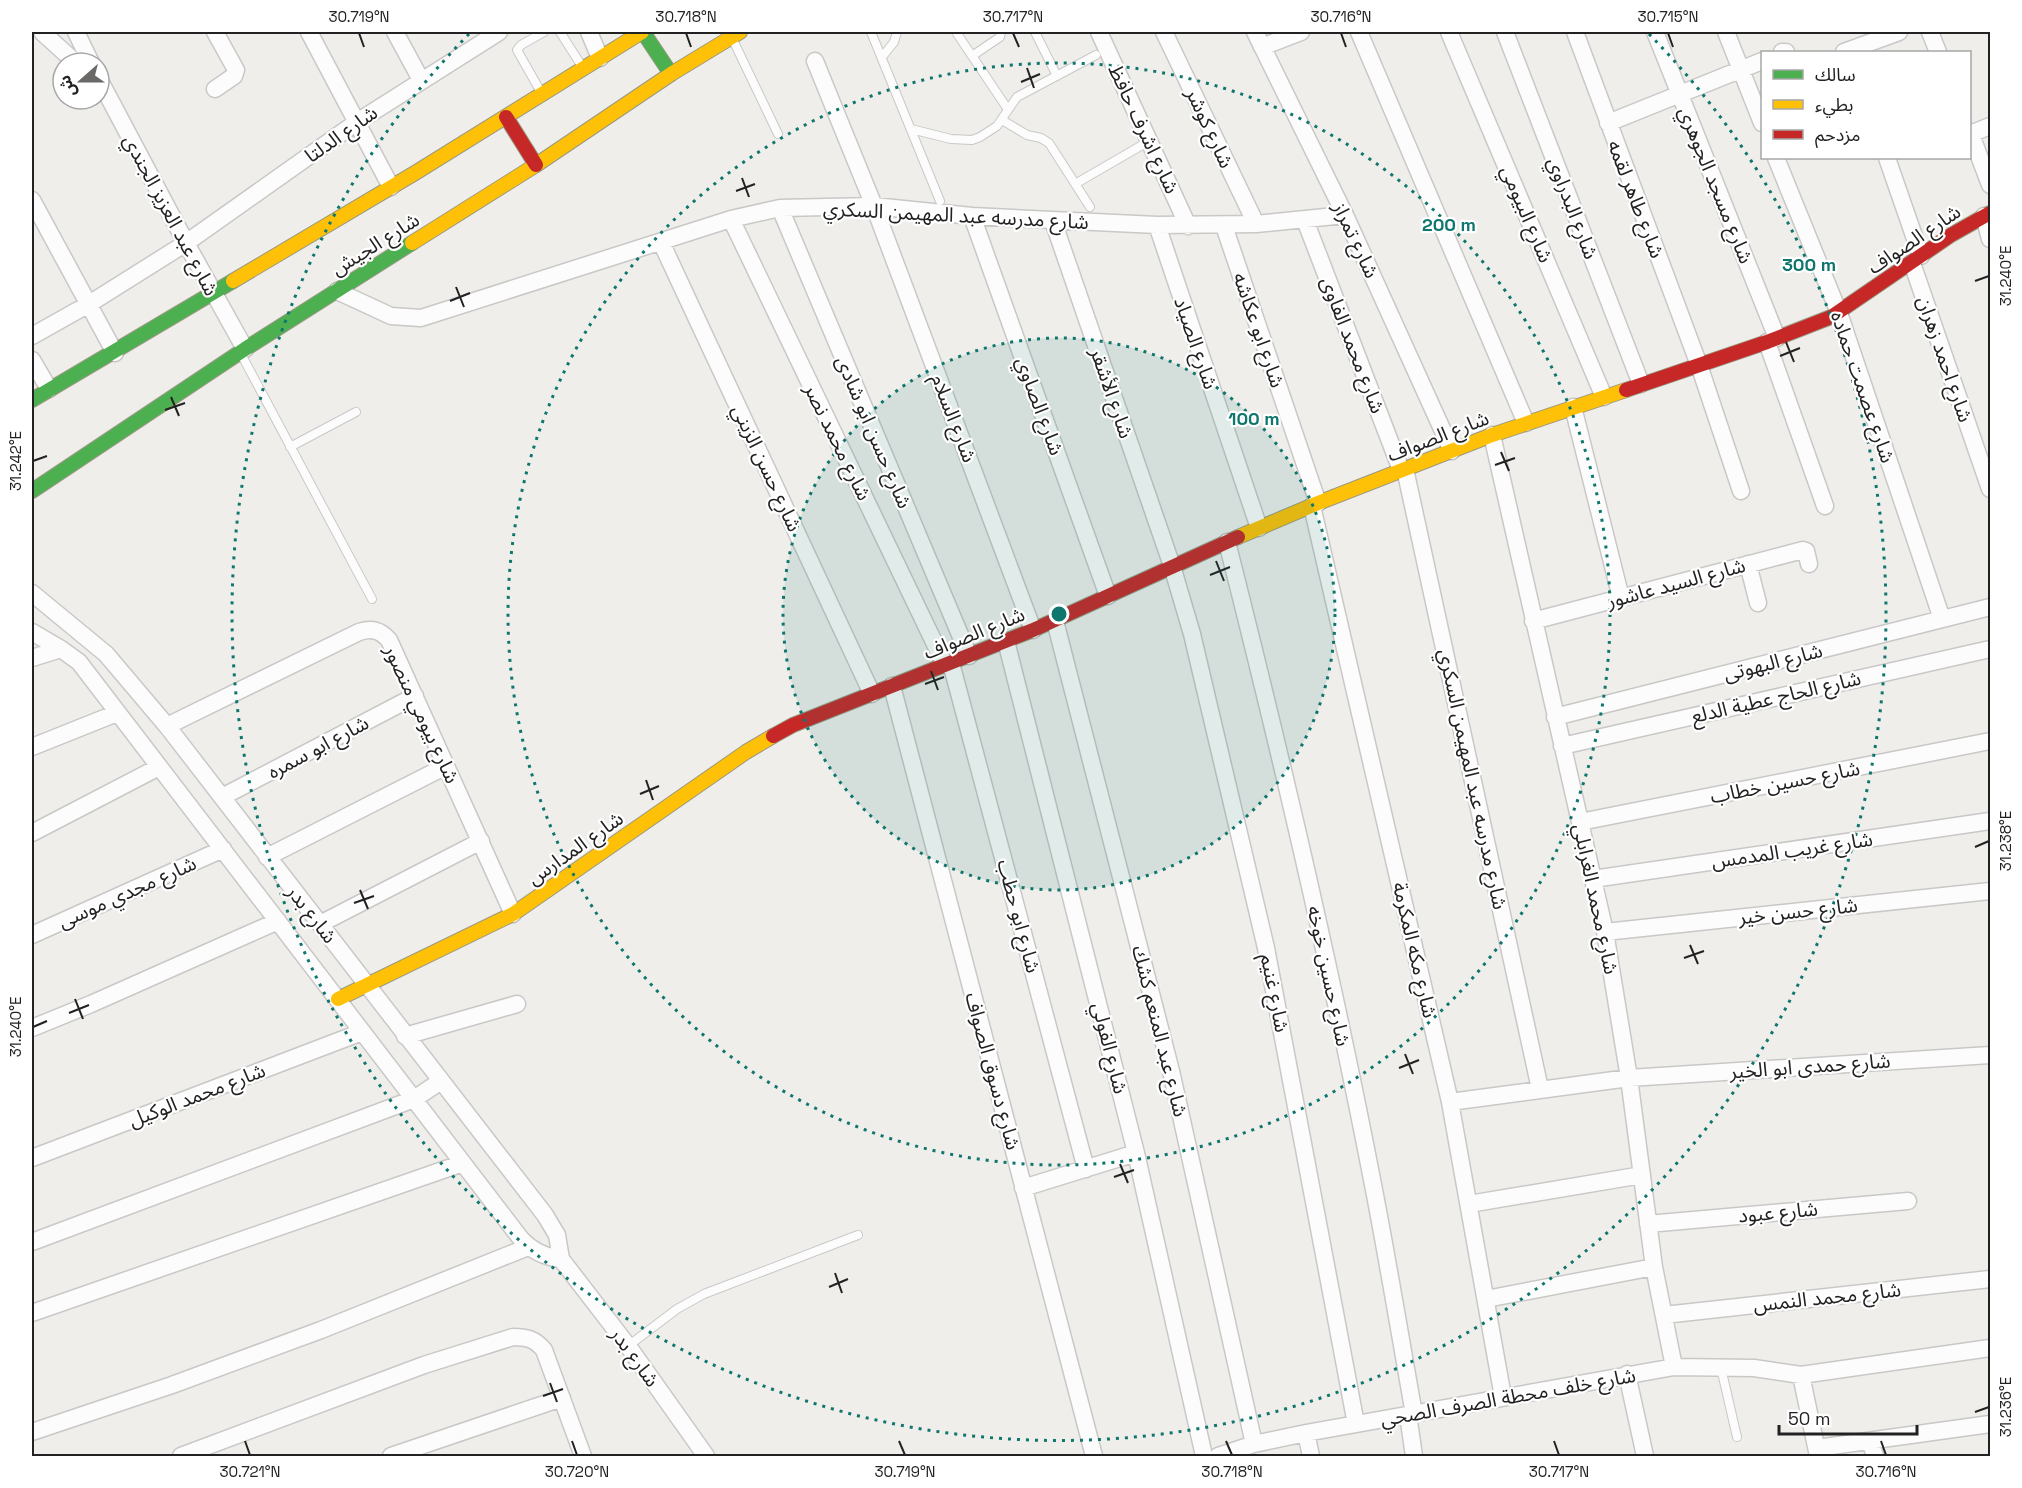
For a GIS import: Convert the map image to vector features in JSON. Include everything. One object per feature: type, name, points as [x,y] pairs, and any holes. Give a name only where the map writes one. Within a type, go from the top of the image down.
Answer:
[{"type":"street","points":[[42,32],[63,51]]},
{"type":"street","points":[[76,32],[85,51]]},
{"type":"street","points":[[215,32],[236,70],[234,76],[215,90]]},
{"type":"street","points":[[309,32],[391,187]]},
{"type":"street","points":[[395,32],[421,80]]},
{"type":"street","name":"شارع الدلتا","points":[[32,336],[89,304],[186,243],[357,123],[499,32]]},
{"type":"street","points":[[589,32],[600,58]]},
{"type":"street","points":[[643,32],[671,74]]},
{"type":"street","name":"شارع الجيش","points":[[32,400],[115,353],[391,187],[643,32]]},
{"type":"street","name":"شارع اشرف حافظ","points":[[1099,32],[1188,226]]},
{"type":"street","name":"شارع كوشر","points":[[1164,32],[1256,224]]},
{"type":"street","points":[[1258,39],[1301,32]]},
{"type":"street","points":[[1359,32],[1526,423]]},
{"type":"street","name":"شارع البيومي","points":[[1449,32],[1604,397]]},
{"type":"street","name":"شارع البدراوي","points":[[1505,32],[1641,384]]},
{"type":"street","name":"شارع طاهر لقمه","points":[[1575,32],[1699,365],[1741,491]]},
{"type":"street","name":"شارع مسجد الجوهري","points":[[1655,32],[1772,340],[1825,506]]},
{"type":"street","points":[[1726,32],[1761,120]]},
{"type":"street","points":[[1851,51],[1899,32]]},
{"type":"street","points":[[1930,32],[1938,51]]},
{"type":"street","name":"شارع الجيش","points":[[32,491],[243,350],[536,165],[671,74],[736,34]]},
{"type":"street","name":"شارع تمراز","points":[[1258,39],[1345,215],[1452,451]]},
{"type":"street","name":"شارع السلام","points":[[814,61],[874,206],[1034,630]]},
{"type":"street","points":[[1608,123],[1761,61]]},
{"type":"street","name":"شارع عبد العزيز الجندي","points":[[111,104],[243,350]]},
{"type":"street","points":[[506,117],[536,165]]},
{"type":"street","points":[[1971,133],[1990,126]]},
{"type":"street","points":[[1971,136],[1990,185]]},
{"type":"street","name":"شارع عصمت حماده","points":[[1776,159],[1839,313],[1942,619]]},
{"type":"street","name":"شارع احمد زهران","points":[[1887,159],[1916,260],[1990,489]]},
{"type":"street","points":[[32,200],[115,353]]},
{"type":"street","name":"شارع مدرسه عبد المهيمن السكري","points":[[337,291],[391,316],[421,318],[731,219],[780,208],[874,206],[972,216],[1188,226],[1256,224],[1345,215]]},
{"type":"street","name":"شارع حسن ابو شادى","points":[[780,208],[969,656]]},
{"type":"street","points":[[1987,215],[1990,239]]},
{"type":"street","name":"شارع الصواف","points":[[892,686],[1055,621],[1172,566],[1315,504],[1492,435],[1772,340],[1839,313],[1987,215]]},
{"type":"street","name":"شارع الصاوي","points":[[972,216],[1108,596]]},
{"type":"street","name":"شارع محمد نصر","points":[[731,219],[948,664]]},
{"type":"street","name":"شارع محمد الفاوى","points":[[1305,220],[1403,470]]},
{"type":"street","name":"شارع الأشقر","points":[[1053,221],[1172,566]]},
{"type":"street","name":"شارع الصياد","points":[[1156,225],[1259,528]]},
{"type":"street","name":"شارع ابو عكاشه","points":[[1224,226],[1315,504]]},
{"type":"street","name":"شارع حسن الزيني","points":[[661,242],[872,694]]},
{"type":"street","points":[[32,360],[49,389]]},
{"type":"street","points":[[1573,407],[1621,598]]},
{"type":"street","name":"شارع محمد الغرابلي","points":[[1492,435],[1605,932],[1629,1078],[1654,1267],[1674,1367]]},
{"type":"street","name":"شارع مدرسه عبد المهيمن السكري","points":[[1403,470],[1540,1089]]},
{"type":"street","name":"شارع مكه المكرمة","points":[[1315,504],[1450,1102],[1503,1397]]},
{"type":"street","name":"شارع حسين خوخه","points":[[1227,542],[1281,754],[1376,1196],[1411,1414],[1414,1456]]},
{"type":"street","name":"شارع السيد عاشور","points":[[1533,621],[1804,550],[1809,564]]},
{"type":"street","points":[[1748,564],[1758,603]]},
{"type":"street","name":"شارع غنيم","points":[[1172,566],[1192,634],[1266,948],[1356,1424]]},
{"type":"street","name":"شارع بدر","points":[[32,593],[106,654],[167,726],[552,1225],[560,1247],[561,1258],[628,1346],[706,1456]]},
{"type":"street","name":"شارع البهوتى","points":[[1555,717],[1990,607]]},
{"type":"street","name":"شارع عبد المنعم كشك","points":[[1055,621],[1171,1071],[1254,1444]]},
{"type":"street","name":"شارع بيومي منصور","points":[[167,726],[367,630],[376,630],[389,640],[513,914]]},
{"type":"street","name":"شارع بدر","points":[[32,632],[79,662],[528,1247]]},
{"type":"street","name":"شارع الفولي","points":[[1006,641],[1136,1153],[1204,1456]]},
{"type":"street","points":[[32,658],[61,649]]},
{"type":"street","name":"شارع الحاج عطية الدلع","points":[[1562,746],[1990,649]]},
{"type":"street","name":"شارع ابو حطب","points":[[948,664],[1086,1168]]},
{"type":"street","name":"شارع المدارس","points":[[338,999],[513,914],[769,737],[793,725],[892,686]]},
{"type":"street","name":"شارع دسوق الصواف","points":[[892,686],[1094,1456]]},
{"type":"street","name":"شارع ابو سمره","points":[[222,797],[415,696]]},
{"type":"street","points":[[32,747],[117,713]]},
{"type":"street","name":"شارع حسين خطاب","points":[[1580,822],[1990,741]]},
{"type":"street","points":[[267,856],[446,766]]},
{"type":"street","points":[[32,834],[159,767]]},
{"type":"street","name":"شارع غريب المدمس","points":[[1593,879],[1990,821]]},
{"type":"street","points":[[320,924],[481,842]]},
{"type":"street","name":"شارع مجدي موسى","points":[[32,935],[223,849]]},
{"type":"street","name":"شارع حسن خير","points":[[1605,932],[1990,891]]},
{"type":"street","points":[[32,1028],[278,921]]},
{"type":"street","points":[[405,1036],[518,1004]]},
{"type":"street","name":"شارع محمد الوكيل","points":[[32,1158],[362,1032]]},
{"type":"street","name":"شارع حمدى ابو الخير","points":[[1450,1102],[1629,1078],[1990,1054]]},
{"type":"street","points":[[32,1242],[414,1099],[441,1081]]},
{"type":"street","points":[[1023,1188],[1136,1153]]},
{"type":"street","points":[[32,1313],[463,1163]]},
{"type":"street","points":[[1468,1204],[1642,1176]]},
{"type":"street","name":"شارع عبود","points":[[1648,1224],[1908,1201]]},
{"type":"street","points":[[32,1432],[172,1385],[321,1330],[528,1247],[539,1254],[561,1258]]},
{"type":"street","points":[[1486,1299],[1654,1267]]},
{"type":"street","name":"شارع محمد النمس","points":[[1664,1315],[1990,1279]]},
{"type":"street","points":[[181,1456],[424,1365],[513,1337],[528,1338],[538,1343],[544,1350],[583,1456]]},
{"type":"street","name":"شارع خلف محطة الصرف الصحي","points":[[1218,1456],[1254,1444],[1306,1433],[1674,1367],[1770,1369],[1801,1375],[1990,1348]]},
{"type":"street","points":[[1627,1374],[1645,1456]]},
{"type":"street","points":[[1801,1375],[1817,1452],[1872,1449],[1990,1425]]},
{"type":"street","points":[[391,1456],[562,1398]]},
{"type":"street","points":[[1306,1433],[1311,1456]]},
{"type":"lane","points":[[542,94],[517,50],[544,32]]},
{"type":"lane","points":[[560,32],[584,69]]},
{"type":"lane","points":[[871,32],[940,201]]},
{"type":"lane","points":[[882,57],[894,42],[897,32]]},
{"type":"lane","points":[[956,32],[1007,108]]},
{"type":"lane","points":[[972,56],[1000,37],[1001,32]]},
{"type":"lane","points":[[1035,32],[1057,76]]},
{"type":"lane","points":[[736,34],[778,134]]},
{"type":"lane","points":[[911,129],[951,139],[972,140],[992,131],[1017,97],[1096,55]]},
{"type":"lane","points":[[1002,120],[1027,135],[1041,138],[1049,143],[1090,207]]},
{"type":"lane","points":[[1076,184],[1144,144]]},
{"type":"lane","points":[[243,350],[290,447],[372,599]]},
{"type":"lane","points":[[290,447],[356,412]]},
{"type":"lane","points":[[628,1346],[677,1310],[704,1294],[858,1235]]},
{"type":"lane","points":[[1721,1368],[1737,1437]]},
{"type":"traffic: fast","points":[[643,32],[671,74]]},
{"type":"traffic: fast","points":[[32,491],[245,349],[412,243]]},
{"type":"traffic: fast","points":[[32,400],[233,281]]},
{"type":"traffic: slow","points":[[233,281],[415,173],[642,32]]},
{"type":"traffic: slow","points":[[412,243],[536,165],[671,74],[740,32]]},
{"type":"traffic: slow","points":[[1238,537],[1492,435],[1626,390]]},
{"type":"traffic: slow","points":[[338,999],[513,914],[746,752],[773,736]]},
{"type":"traffic: jam","points":[[506,117],[536,165]]},
{"type":"traffic: jam","points":[[1626,390],[1767,342],[1831,317],[1951,235],[1990,213]]},
{"type":"traffic: jam","points":[[773,736],[793,725],[1033,630],[1238,537]]}]
